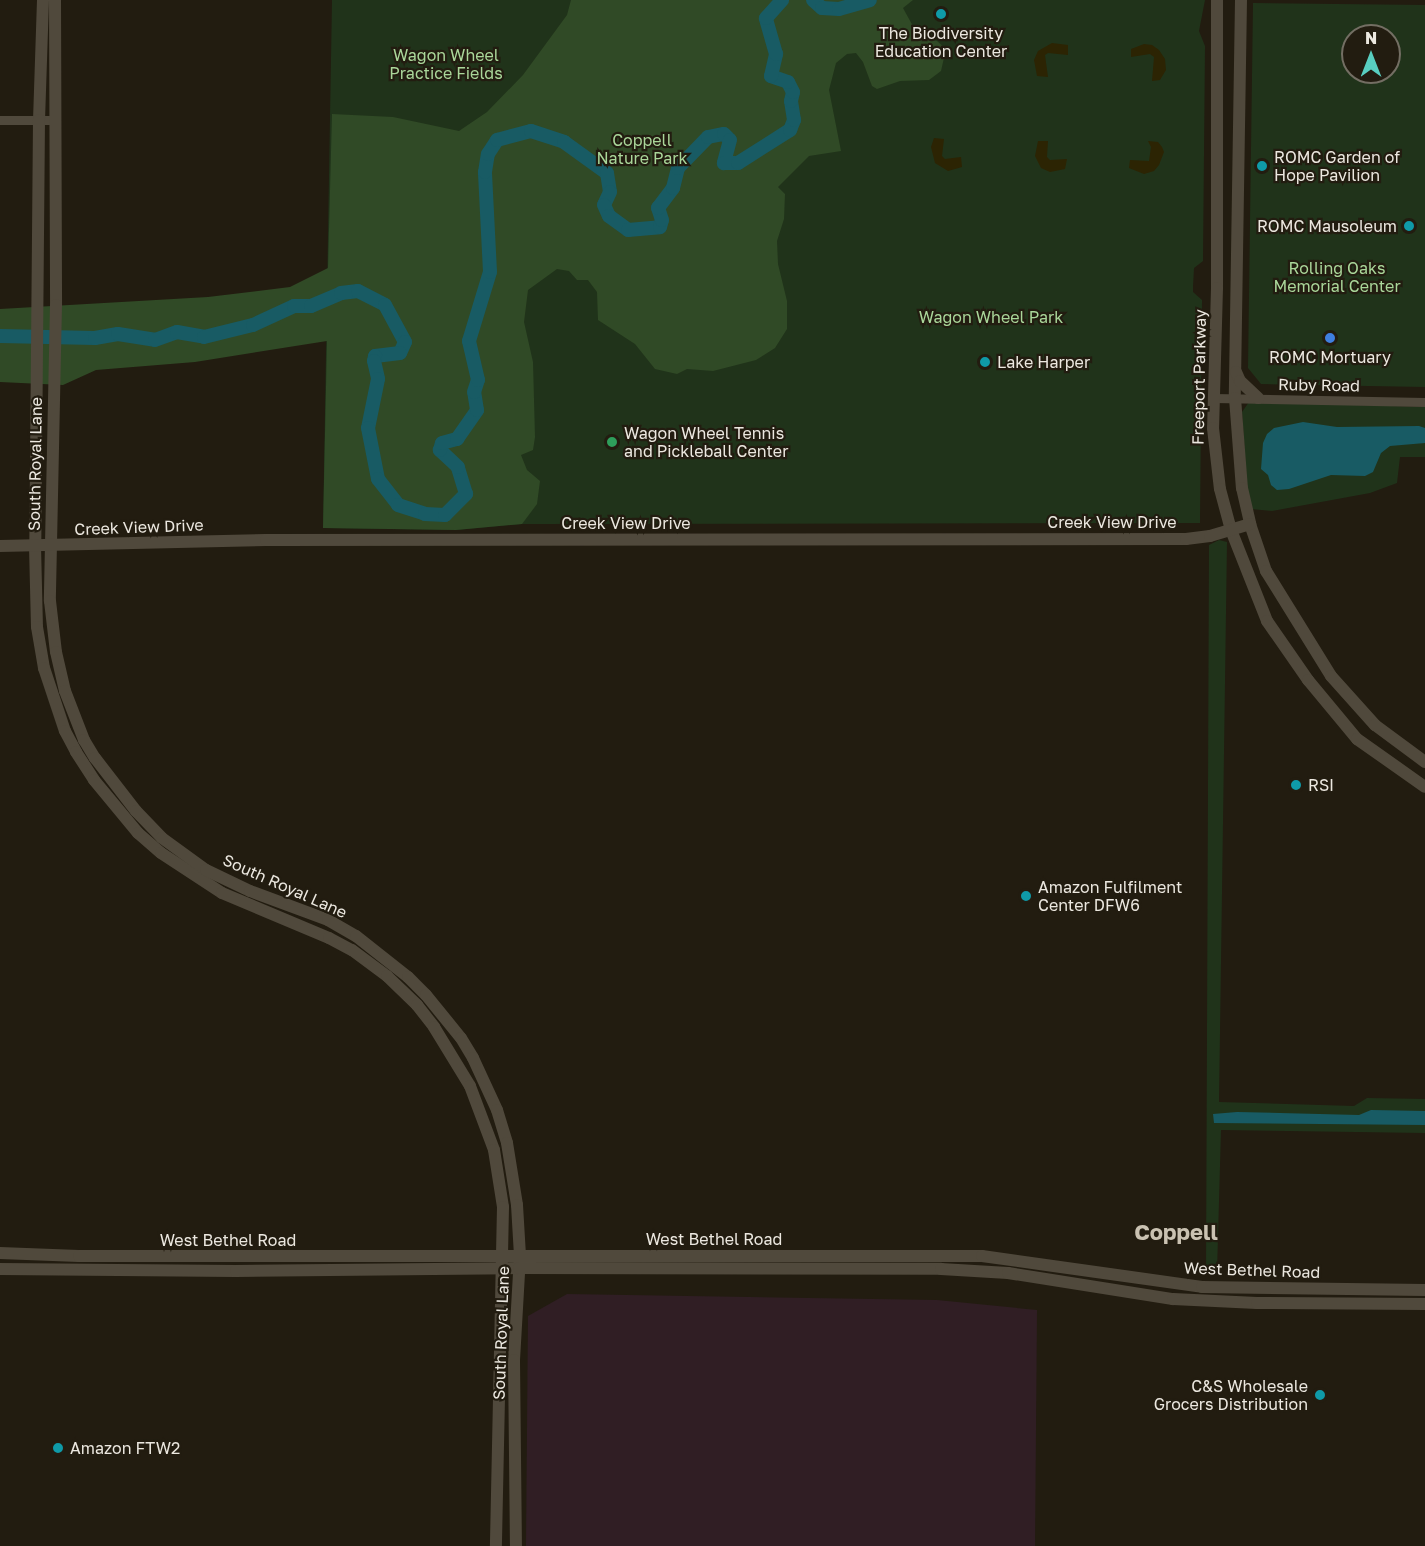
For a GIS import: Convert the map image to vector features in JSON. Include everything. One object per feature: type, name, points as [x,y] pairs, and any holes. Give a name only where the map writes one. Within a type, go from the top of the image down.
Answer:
[{"type":"main road","name":"South Royal Lane","points":[[43,0],[39,120],[36,546],[38,639],[53,698],[77,741],[94,780],[130,825],[161,853],[222,893],[304,925],[352,950],[387,976],[417,1005],[444,1042],[470,1086],[494,1150],[503,1207],[495,1546]]},
{"type":"main road","name":"South Royal Lane","points":[[55,0],[56,306],[50,546],[51,619],[56,652],[77,741],[94,758],[136,811],[168,843],[206,870],[250,891],[309,912],[356,936],[408,977],[456,1032],[486,1083],[507,1143],[515,1183],[519,1262],[514,1360],[516,1546]]},
{"type":"main road","name":"Freeport Parkway","points":[[1217,0],[1217,288],[1213,398],[1215,457],[1231,530],[1267,621],[1316,690],[1357,739],[1425,787]]},
{"type":"main road","points":[[1241,0],[1235,398],[1242,488],[1250,524],[1266,572],[1331,676],[1375,725],[1425,762]]},
{"type":"main road","points":[[1217,275],[1238,280]]},
{"type":"main road","points":[[1217,288],[1238,280]]},
{"type":"main road","points":[[1236,372],[1240,381],[1258,399]]},
{"type":"main road","points":[[37,396],[49,409],[52,427]]},
{"type":"main road","name":"Creek View Drive","points":[[0,546],[266,540],[1186,539],[1250,524]]},
{"type":"main road","points":[[304,925],[309,912]]},
{"type":"main road","points":[[444,1042],[456,1032]]},
{"type":"main road","name":"West Bethel Road","points":[[0,1253],[503,1262],[960,1256],[1010,1259],[1202,1287],[1425,1290]]},
{"type":"main road","points":[[117,1256],[117,1270]]},
{"type":"main road","points":[[236,1271],[237,1256]]},
{"type":"main road","name":"West Bethel Road","points":[[0,1269],[236,1271],[503,1262]]},
{"type":"main road","name":"West Bethel Road","points":[[519,1262],[941,1269],[1008,1274],[1173,1299],[1425,1304]]},
{"type":"main road","points":[[1057,1281],[1059,1266]]},
{"type":"main road","points":[[1239,1302],[1240,1288]]},
{"type":"street","points":[[0,120],[56,120]]},
{"type":"street","name":"Ruby Road","points":[[1213,398],[1425,402]]},
{"type":"street","points":[[1316,690],[1331,676]]},
{"type":"shaded area","points":[[567,1294],[937,1300],[1037,1310],[1035,1546],[526,1546],[528,1316]]},
{"type":"green space","points":[[332,0],[1205,0],[1199,31],[1205,46],[1203,261],[1194,268],[1193,287],[1193,292],[1202,300],[1200,523],[522,524],[456,530],[323,528]]},
{"type":"green space","name":"Coppell Nature Park","points":[[571,0],[913,0],[903,8],[914,28],[923,38],[937,41],[946,49],[941,71],[929,80],[900,81],[877,89],[872,86],[863,62],[856,53],[847,54],[836,63],[829,90],[841,151],[809,156],[778,187],[785,194],[784,219],[777,241],[778,264],[787,301],[787,329],[775,348],[756,360],[713,371],[687,369],[677,374],[655,369],[635,344],[598,320],[597,292],[588,280],[577,280],[569,271],[557,269],[528,290],[524,322],[533,362],[535,437],[533,450],[521,455],[527,470],[540,481],[537,504],[522,524],[456,530],[323,528],[327,341],[195,362],[96,370],[63,385],[0,382],[0,309],[208,297],[290,287],[328,268],[332,114],[393,117],[459,131],[487,112],[523,75],[567,15]]},
{"type":"green space","name":"Rolling Oaks Memorial Center","points":[[1253,3],[1425,5],[1425,387],[1261,384],[1248,368]]},
{"type":"green space","points":[[1249,402],[1425,407],[1425,457],[1400,457],[1397,483],[1370,493],[1272,511],[1251,509],[1248,498],[1242,412]]},
{"type":"green space","points":[[1219,540],[1227,542],[1219,1102],[1354,1106],[1367,1098],[1425,1099],[1425,1133],[1221,1130],[1217,1273],[1206,1272],[1209,545]]},
{"type":"sand","points":[[1052,43],[1068,45],[1068,55],[1048,53],[1045,55],[1048,77],[1037,76],[1034,60],[1038,51]]},
{"type":"sand","points":[[1144,44],[1152,45],[1159,50],[1165,59],[1166,70],[1160,80],[1152,81],[1154,57],[1150,54],[1131,57],[1131,49]]},
{"type":"sand","points":[[934,138],[944,139],[942,156],[945,159],[961,157],[962,167],[948,171],[935,163],[931,147]]},
{"type":"sand","points":[[1038,141],[1048,141],[1047,157],[1050,160],[1067,159],[1065,169],[1050,172],[1041,168],[1035,156]]},
{"type":"sand","points":[[1148,141],[1158,142],[1164,152],[1154,171],[1144,174],[1129,168],[1130,160],[1149,161],[1151,147]]},
{"type":"water","points":[[1303,422],[1337,427],[1419,426],[1425,428],[1425,443],[1390,446],[1381,453],[1373,472],[1365,476],[1331,475],[1289,489],[1277,490],[1271,485],[1268,475],[1261,469],[1263,443],[1267,434],[1274,428]]},
{"type":"water","points":[[1371,1110],[1425,1111],[1425,1125],[1214,1123],[1213,1114],[1237,1112],[1359,1115]]},
{"type":"waterway","points":[[0,336],[95,338],[118,334],[155,340],[177,332],[204,337],[253,325],[294,306],[311,306],[341,293],[358,291],[385,305],[405,342],[400,353],[375,356],[374,361],[378,379],[368,428],[378,479],[398,505],[425,514],[445,515],[466,494],[458,467],[440,450],[442,443],[457,439],[477,410],[474,392],[478,380],[469,341],[490,272],[485,172],[488,154],[497,140],[531,131],[564,142],[607,173],[610,192],[604,205],[609,216],[628,230],[660,227],[662,220],[658,208],[673,188],[678,168],[708,137],[724,134],[730,140],[724,163],[738,163],[790,130],[794,120],[791,101],[793,92],[788,82],[771,76],[776,54],[766,18],[782,0]]},
{"type":"waterway","points":[[813,0],[822,8],[839,9],[870,0]]},
{"type":"place","name":"The Biodiversity Education Center","points":[[941,14]]},
{"type":"place","name":"ROMC Garden of Hope Pavilion","points":[[1262,166]]},
{"type":"place","name":"ROMC Mausoleum","points":[[1409,226]]},
{"type":"place","name":"ROMC Mortuary","points":[[1330,338]]},
{"type":"place","name":"Lake Harper","points":[[985,362]]},
{"type":"place","name":"Wagon Wheel Tennis and Pickleball Center","points":[[612,442]]},
{"type":"place","name":"RSI","points":[[1296,785]]},
{"type":"place","name":"Amazon Fulfilment Center DFW6","points":[[1026,896]]},
{"type":"place","name":"C&S Wholesale Grocers Distribution","points":[[1320,1395]]},
{"type":"place","name":"Amazon FTW2","points":[[58,1448]]},
{"type":"district","name":"Coppell","points":[[1176,1232]]},
{"type":"park label","name":"Wagon Wheel Practice Fields","points":[[446,64]]},
{"type":"park label","name":"Wagon Wheel Park","points":[[991,317]]}]
